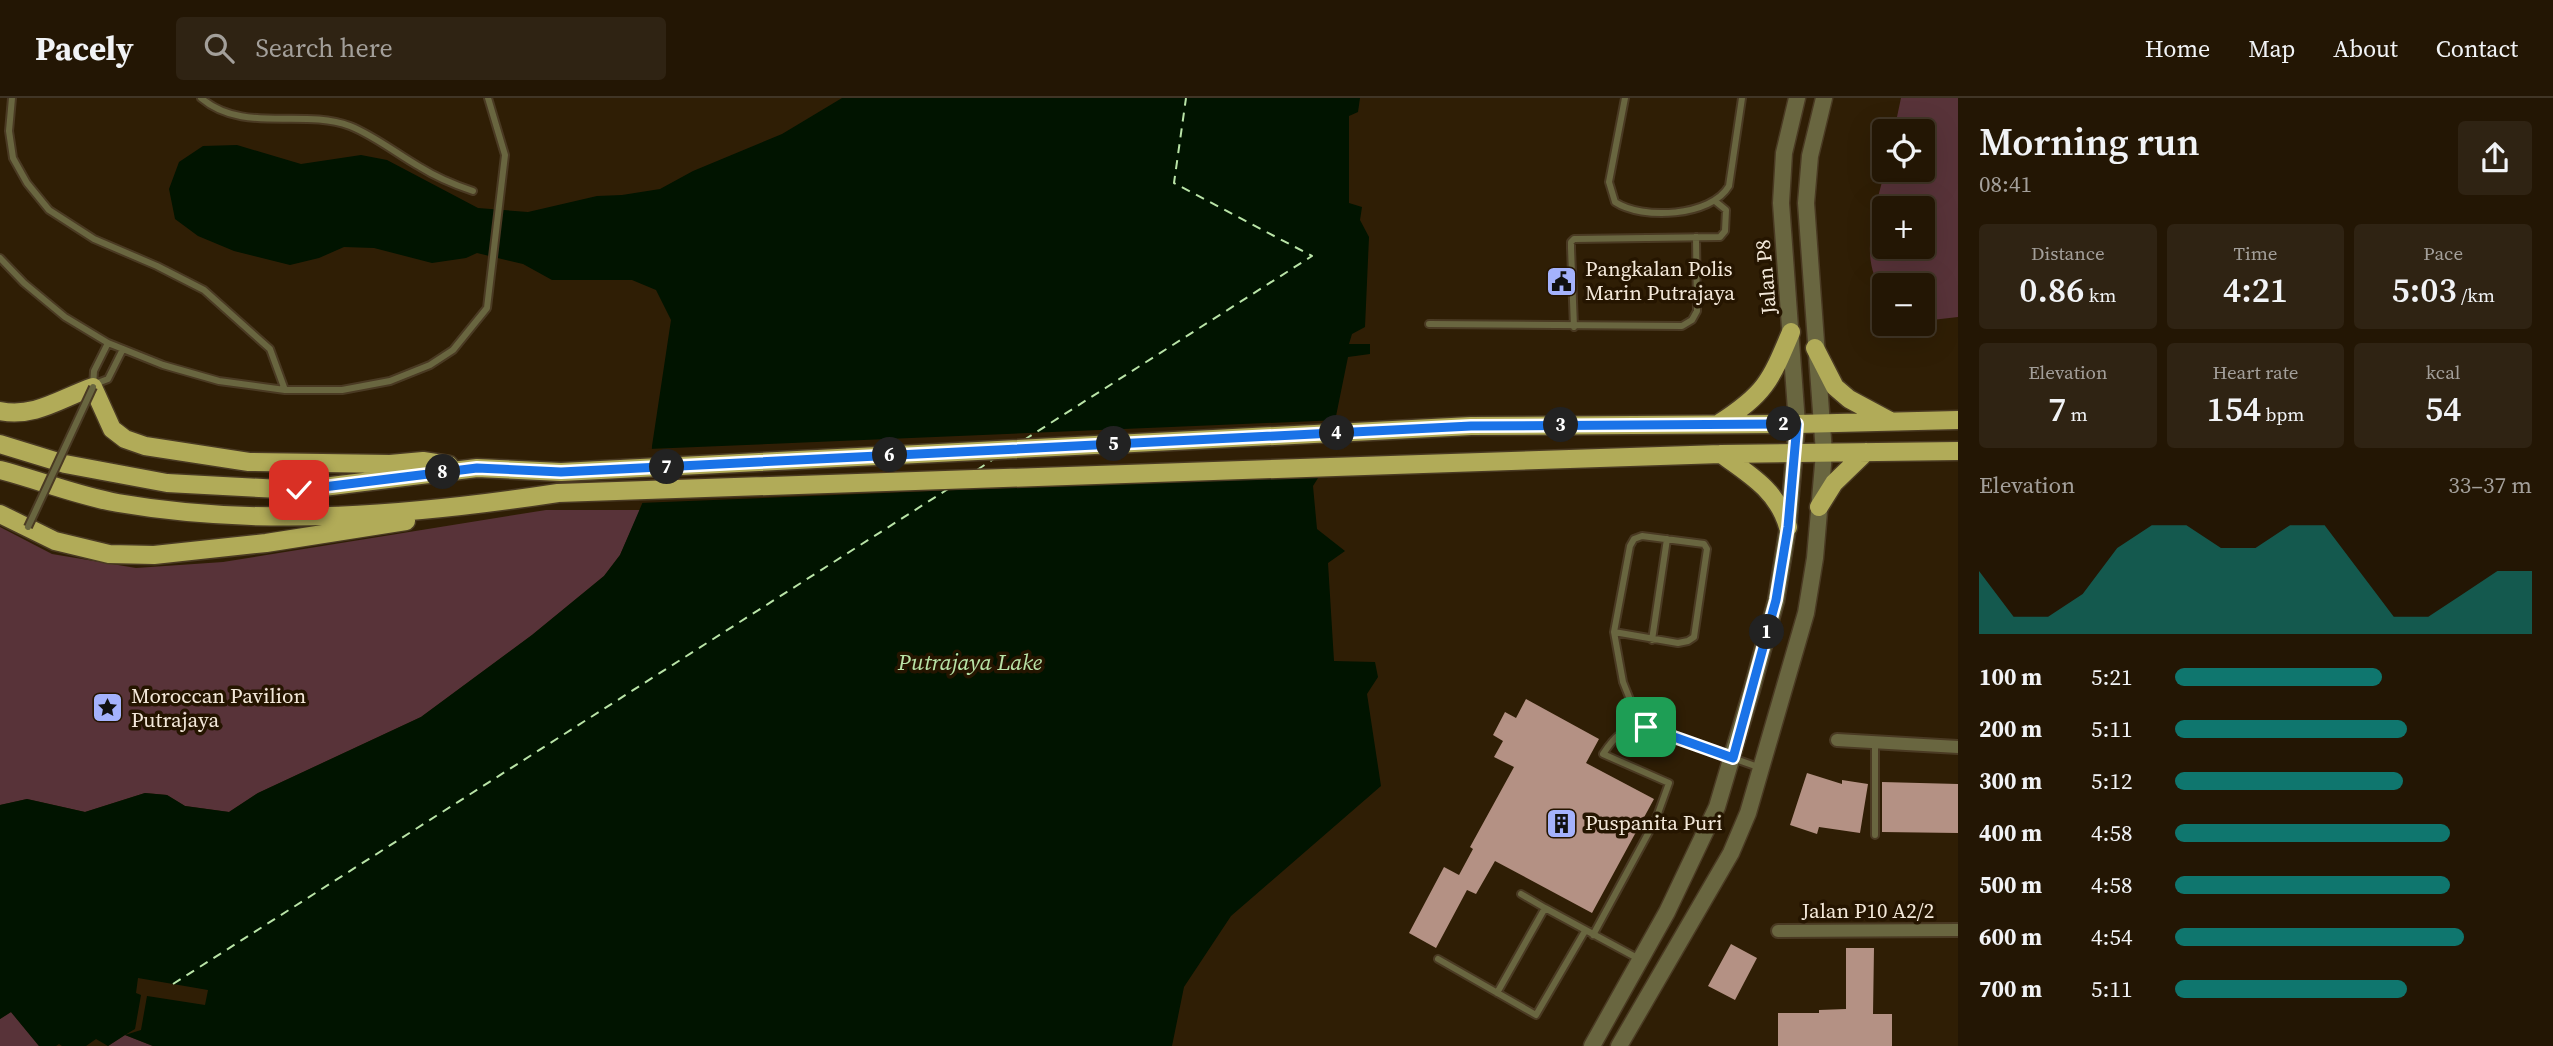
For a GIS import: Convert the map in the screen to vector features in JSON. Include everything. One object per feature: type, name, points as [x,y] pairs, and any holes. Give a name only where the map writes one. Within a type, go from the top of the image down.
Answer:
[{"type":"main road","points":[[1718,424],[1748,405],[1763,390],[1791,332]]},
{"type":"main road","points":[[1815,348],[1835,387],[1849,399],[1890,421]]},
{"type":"main road","points":[[0,411],[34,412],[94,386],[112,429],[125,439],[145,446],[249,462],[390,464],[423,461],[477,468],[561,472],[1471,426],[1958,420]]},
{"type":"main road","points":[[0,444],[65,464],[167,483],[273,489],[299,490],[477,468]]},
{"type":"main road","points":[[0,470],[117,503],[205,513],[303,518],[488,503],[558,493],[1721,454],[1958,451]]},
{"type":"main road","points":[[1819,508],[1834,483],[1866,452]]},
{"type":"main road","points":[[1721,454],[1768,490],[1784,512],[1788,527]]},
{"type":"main road","points":[[0,514],[55,541],[109,554],[153,555],[239,547],[425,518],[488,503]]},
{"type":"street","name":"Jalan P8","points":[[1592,1046],[1667,912],[1717,807],[1776,600],[1788,527],[1797,424],[1781,203],[1784,153],[1797,98]]},
{"type":"street","name":"Jalan P8","points":[[1619,1046],[1731,853],[1748,813],[1806,613],[1815,558],[1824,453],[1806,203],[1810,156],[1824,98]]},
{"type":"street","points":[[1837,740],[1958,747]]},
{"type":"street","name":"Jalan P10 A2/2","points":[[1778,931],[1958,930]]},
{"type":"lane","points":[[12,98],[9,131],[13,158],[27,183],[49,210],[94,239],[204,290],[270,349],[285,390]]},
{"type":"lane","points":[[201,98],[215,110],[247,118],[316,119],[350,126],[422,168],[473,191]]},
{"type":"lane","points":[[0,258],[24,283],[65,317],[108,344],[163,365],[219,382],[285,390],[342,390],[390,381],[430,365],[453,350],[487,308],[505,155],[488,98]]},
{"type":"lane","points":[[1625,98],[1609,182],[1615,202],[1625,209],[1638,212],[1683,212],[1724,195],[1729,186],[1742,98]]},
{"type":"lane","points":[[1574,327],[1571,242],[1574,239],[1720,237],[1725,231],[1726,210],[1715,201]]},
{"type":"lane","points":[[1429,324],[1682,326],[1692,320],[1697,311],[1696,237]]},
{"type":"lane","points":[[28,527],[94,386],[94,371],[108,344]]},
{"type":"lane","points":[[94,386],[108,379],[123,349]]},
{"type":"lane","points":[[1614,632],[1678,643],[1694,637],[1706,559],[1707,549],[1704,544],[1642,536],[1634,539],[1630,546],[1614,632],[1623,682],[1633,707],[1646,727]]},
{"type":"lane","points":[[1652,640],[1667,539]]},
{"type":"lane","points":[[1593,935],[1656,819],[1669,783],[1603,754],[1615,736],[1623,731],[1646,727],[1762,768]]},
{"type":"lane","points":[[1875,742],[1875,835]]},
{"type":"lane","points":[[1521,894],[1641,960]]},
{"type":"lane","points":[[1497,993],[1545,908]]},
{"type":"lane","points":[[1438,959],[1536,1015],[1585,930]]},
{"type":"shaded area","points":[[1901,98],[1958,98],[1958,317],[1935,320],[1935,273],[1874,273],[1871,266],[1872,225],[1872,259],[1935,259],[1935,196],[1878,196],[1882,182],[1935,182],[1935,119],[1897,119]]},
{"type":"shaded area","points":[[546,510],[640,510],[620,555],[604,576],[532,635],[421,717],[258,793],[229,812],[185,806],[167,795],[145,793],[85,812],[27,799],[0,805],[0,527],[52,554],[136,568],[223,562]]},
{"type":"shaded area","points":[[11,1012],[39,1046],[0,1046],[0,1019]]},
{"type":"shaded area","points":[[125,1035],[153,1046],[108,1046]]},
{"type":"water","name":"Putrajaya Lake","points":[[842,98],[1360,98],[1358,112],[1349,116],[1349,203],[1362,207],[1360,220],[1369,237],[1365,327],[1352,334],[1349,344],[1370,344],[1370,354],[1348,357],[1335,421],[1335,451],[1313,486],[1317,529],[1345,551],[1328,563],[1334,661],[1375,662],[1378,677],[1367,694],[1381,786],[1231,916],[1184,987],[1172,1046],[153,1046],[125,1035],[108,1046],[96,1039],[86,1046],[39,1046],[11,1012],[0,1019],[0,805],[27,799],[85,812],[145,793],[167,795],[185,806],[229,812],[258,793],[421,717],[532,635],[604,576],[620,555],[651,483],[652,446],[671,320],[656,290],[632,280],[552,280],[523,264],[477,253],[466,258],[432,263],[374,248],[344,247],[319,258],[290,265],[234,251],[198,236],[175,219],[169,189],[179,162],[203,146],[237,145],[301,164],[361,155],[387,160],[478,208],[528,212],[597,196],[660,189],[693,171],[782,134]]},
{"type":"pier","points":[[1339,420],[1338,452],[1324,475],[639,503],[648,482],[648,449]]},
{"type":"pier","points":[[138,978],[208,990],[205,1005],[147,996],[141,1030],[125,1035],[135,1029],[141,995],[136,993]]},
{"type":"building","name":"Puspanita Puri","points":[[1526,699],[1599,739],[1586,763],[1654,799],[1592,913],[1495,861],[1476,894],[1467,890],[1436,948],[1409,933],[1444,867],[1459,875],[1473,849],[1470,847],[1514,767],[1494,757],[1503,741],[1493,735],[1505,712],[1516,718]]},
{"type":"building","points":[[1807,773],[1842,784],[1842,780],[1868,784],[1860,833],[1819,827],[1817,834],[1790,825]]},
{"type":"building","points":[[1882,782],[1958,784],[1958,833],[1882,832]]},
{"type":"building","points":[[1731,944],[1757,958],[1735,1000],[1708,986]]},
{"type":"building","points":[[1846,948],[1874,948],[1873,1014],[1892,1014],[1892,1046],[1778,1046],[1778,1013],[1819,1013],[1819,1010],[1846,1009]]},
{"type":"ferry route","points":[[1024,440],[1312,256],[1174,183],[1186,98]]},
{"type":"ferry route","points":[[977,470],[995,458]]},
{"type":"ferry route","points":[[173,984],[948,489]]},
{"type":"place","name":"Pangkalan Polis Marin Putrajaya","points":[[1562,281]]},
{"type":"place","name":"Moroccan Pavilion Putrajaya","points":[[108,708]]},
{"type":"place","name":"Puspanita Puri","points":[[1562,823]]},
{"type":"route","points":[[299,490],[477,468],[561,472],[1471,426],[1797,424],[1788,527],[1776,600],[1733,758],[1646,727]]}]
